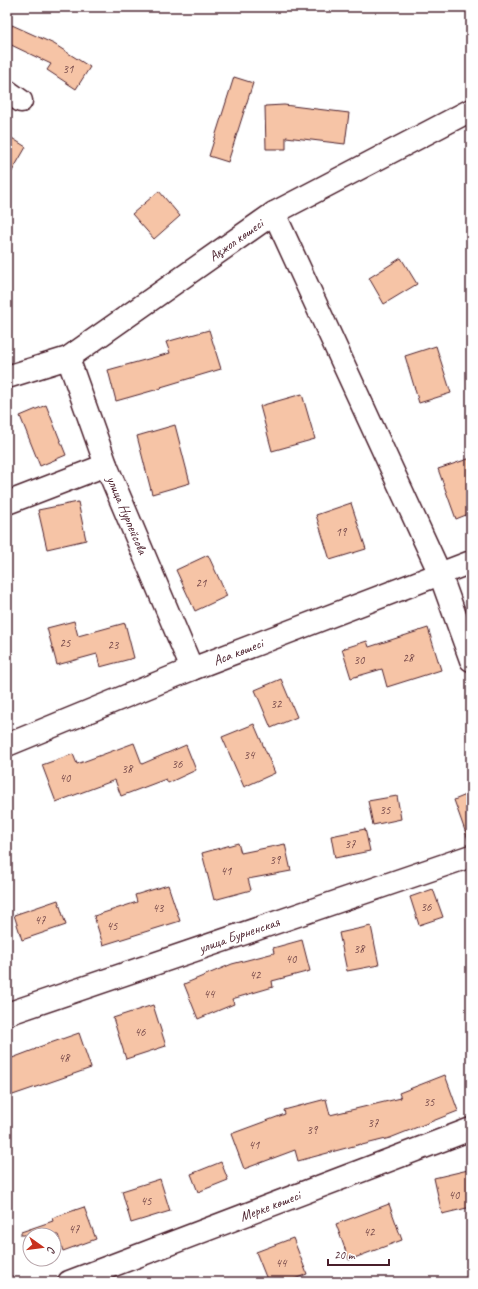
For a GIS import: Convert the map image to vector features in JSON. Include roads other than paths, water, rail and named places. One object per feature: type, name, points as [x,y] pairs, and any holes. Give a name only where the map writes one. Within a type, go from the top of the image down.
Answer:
[{"type":"street","name":"Ақжол көшесі","points":[[7,377],[68,358],[274,213],[471,110]]},
{"type":"street","points":[[274,213],[440,574],[471,660]]},
{"type":"street","name":"улица Нурпейсова","points":[[68,358],[106,465],[192,669]]},
{"type":"street","points":[[7,503],[106,465]]},
{"type":"street","name":"Аса көшесі","points":[[7,745],[192,669],[471,562]]},
{"type":"street","name":"улица Бурненская","points":[[7,1014],[471,856]]},
{"type":"street","name":"Мерке көшесі","points":[[69,1282],[471,1129]]}]
